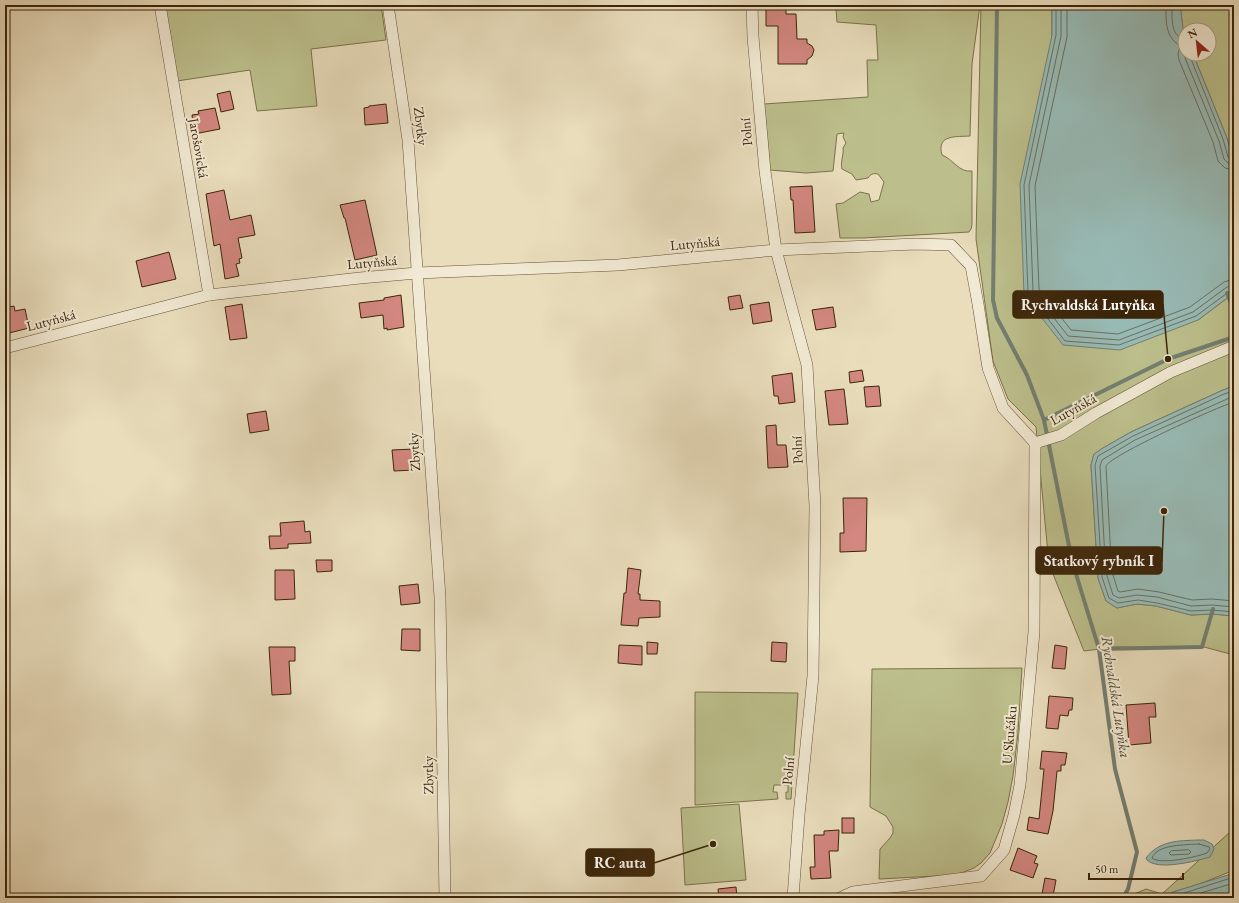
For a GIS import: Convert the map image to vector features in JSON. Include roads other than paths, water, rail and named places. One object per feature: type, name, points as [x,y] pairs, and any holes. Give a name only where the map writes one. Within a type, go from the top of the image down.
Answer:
[{"type":"street","name":"Jarošovická","points":[[160,5],[209,295]]},
{"type":"street","name":"Zbytky","points":[[388,5],[408,140],[440,597],[445,898]]},
{"type":"street","name":"Polní","points":[[752,5],[753,37],[765,171],[776,250],[807,365],[815,506],[813,676],[799,815],[793,898]]},
{"type":"street","name":"Lutyňská","points":[[5,348],[209,295],[417,273],[618,266],[776,250],[916,244],[951,245],[971,266],[988,368],[1003,408],[1035,443],[1061,435],[1096,413],[1171,372],[1234,346]]},
{"type":"street","name":"U Skučáku","points":[[840,898],[853,892],[981,876],[1004,850],[1014,815],[1020,785],[1034,632],[1035,443]]},
{"type":"water","points":[[1052,5],[1180,5],[1182,22],[1177,22],[1177,62],[1196,62],[1227,138],[1234,162],[1234,293],[1198,320],[1120,350],[1063,345],[1024,295],[1020,184],[1052,35]]},
{"type":"water","points":[[1234,386],[1234,616],[1212,614],[1191,615],[1156,606],[1137,604],[1117,608],[1106,601],[1098,578],[1091,465],[1094,454],[1131,432]]},
{"type":"water","points":[[1204,840],[1212,844],[1214,849],[1210,857],[1187,863],[1168,865],[1152,863],[1146,858],[1151,852],[1163,845],[1176,841]]},
{"type":"water","points":[[1234,873],[1234,898],[1164,898],[1173,892]]},
{"type":"waterway","name":"Rychvaldská Lutyňka","points":[[997,5],[993,300],[997,318],[1027,375],[1044,420],[1072,561],[1099,649],[1115,769],[1137,852],[1128,889],[1123,898]]},
{"type":"waterway","name":"Rychvaldská Lutyňka","points":[[1231,5],[1234,27]]},
{"type":"waterway","points":[[1227,293],[1234,311]]},
{"type":"waterway","name":"Rychvaldská Lutyňka","points":[[1044,420],[1168,359],[1234,337]]},
{"type":"waterway","points":[[1099,649],[1202,647],[1213,609]]},
{"type":"place","name":"Rychvaldská Lutyňka","points":[[1168,359]]},
{"type":"place","name":"Statkový rybník I","points":[[1164,511]]},
{"type":"place","name":"RC auta","points":[[713,844]]}]
